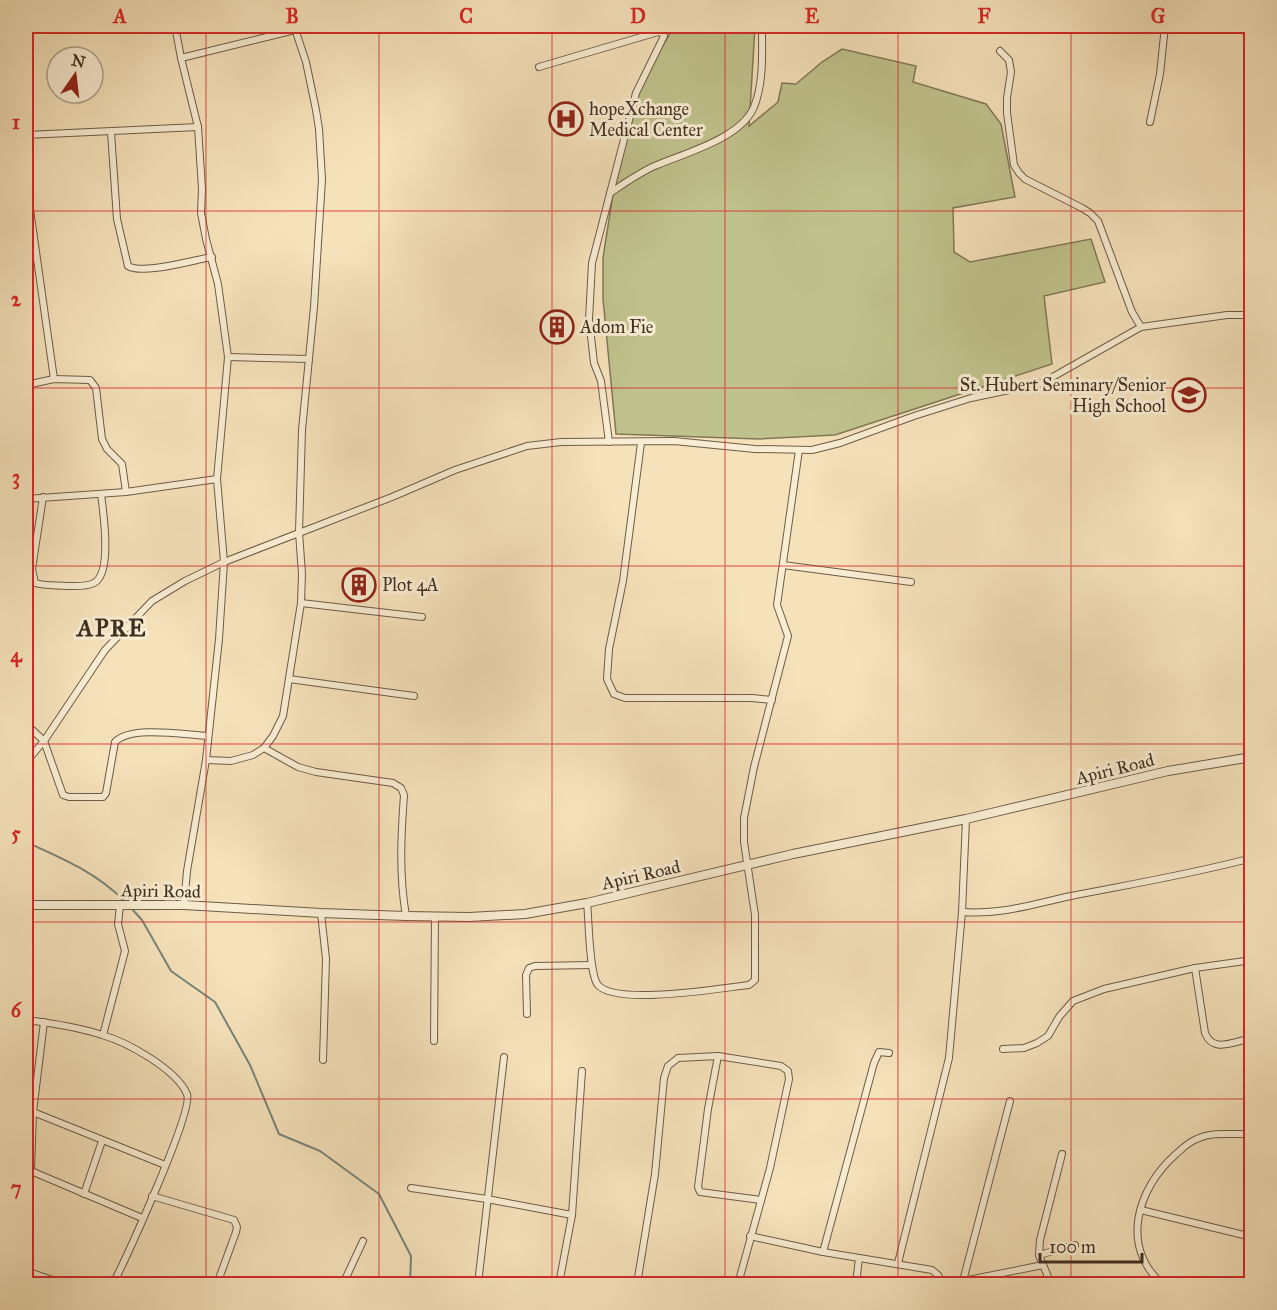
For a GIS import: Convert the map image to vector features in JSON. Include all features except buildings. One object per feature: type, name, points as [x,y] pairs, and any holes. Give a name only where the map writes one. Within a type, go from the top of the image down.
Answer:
[{"type":"street","points":[[26,26],[26,93]]},
{"type":"street","points":[[176,26],[180,58],[198,127],[202,189],[201,213],[224,315],[228,357],[217,478],[224,562],[219,639],[206,760],[187,871],[184,905]]},
{"type":"street","points":[[609,194],[649,169],[716,142],[750,114],[754,106],[763,59],[762,26]]},
{"type":"street","points":[[1150,122],[1160,74],[1165,26]]},
{"type":"street","points":[[180,58],[294,28],[306,62],[316,110],[322,179],[314,307],[302,430],[299,532],[301,603],[283,716],[264,748],[253,755],[231,761],[206,760]]},
{"type":"street","points":[[539,67],[658,32],[663,33],[663,40],[647,67],[636,93],[592,263],[589,299],[591,344],[594,363],[601,381],[609,442]]},
{"type":"street","points":[[1000,51],[1009,60],[1011,72],[1007,113],[1014,165],[1025,179],[1082,208],[1098,221],[1132,312],[1142,327]]},
{"type":"street","points":[[26,135],[198,127]]},
{"type":"street","points":[[111,132],[117,219],[128,266],[134,270],[212,257]]},
{"type":"street","points":[[26,181],[27,216],[54,379]]},
{"type":"street","points":[[26,762],[44,741],[105,650],[152,601],[185,581],[224,562],[498,455],[527,446],[561,442],[675,441],[755,449],[812,450],[840,443],[971,398],[1042,383],[1142,327],[1227,315],[1251,315]]},
{"type":"street","points":[[228,357],[309,359]]},
{"type":"street","points":[[26,385],[54,379],[90,380],[96,388],[102,439],[106,449],[122,464],[126,492]]},
{"type":"street","points":[[641,442],[623,581],[609,649],[607,679],[610,687],[614,694],[625,698],[772,700]]},
{"type":"street","points":[[587,903],[592,965],[599,986],[608,992],[635,996],[749,984],[755,980],[755,915],[744,842],[744,818],[754,767],[788,636],[777,605],[799,450]]},
{"type":"street","points":[[26,499],[126,492],[217,478]]},
{"type":"street","points":[[43,497],[34,544],[32,577],[35,583],[42,585],[82,586],[95,583],[100,578],[106,538],[101,494]]},
{"type":"street","points":[[783,565],[911,582]]},
{"type":"street","points":[[301,603],[422,617]]},
{"type":"street","points":[[289,679],[414,696]]},
{"type":"street","points":[[26,724],[44,741],[63,795],[69,797],[103,797],[106,793],[116,742],[121,736],[136,732],[208,736]]},
{"type":"street","points":[[264,748],[298,766],[316,772],[393,783],[401,788],[404,795],[400,846],[401,887],[406,916]]},
{"type":"street","name":"Apiri Road","points":[[26,905],[184,905],[406,916],[525,914],[587,903],[793,854],[966,819],[1168,771],[1251,757]]},
{"type":"street","points":[[898,1263],[949,1058],[962,912],[966,819]]},
{"type":"street","points":[[962,912],[1006,911],[1054,899],[1204,871],[1251,858]]},
{"type":"street","points":[[103,1035],[125,951],[118,924],[120,905]]},
{"type":"street","points":[[321,913],[326,959],[323,1060]]},
{"type":"street","points":[[434,1041],[435,916]]},
{"type":"street","points":[[1003,1049],[1024,1048],[1048,1036],[1059,1017],[1073,1001],[1104,989],[1196,968],[1251,960]]},
{"type":"street","points":[[527,1014],[526,975],[529,968],[592,965]]},
{"type":"street","points":[[1196,968],[1205,1033],[1209,1041],[1215,1045],[1245,1040]]},
{"type":"street","points":[[26,1020],[103,1035],[138,1051],[161,1065],[176,1079],[187,1094],[188,1103],[165,1165],[113,1284]]},
{"type":"street","points":[[26,1184],[31,1171],[33,1112],[44,1022]]},
{"type":"street","points":[[824,1252],[874,1063],[879,1052],[889,1053]]},
{"type":"street","points":[[718,1056],[708,1109],[698,1187],[700,1192],[709,1194],[761,1200]]},
{"type":"street","points":[[637,1284],[655,1174],[664,1078],[669,1066],[678,1058],[718,1056],[781,1066],[788,1071],[789,1079],[770,1168],[738,1284]]},
{"type":"street","points":[[478,1284],[504,1057]]},
{"type":"street","points":[[559,1284],[572,1215],[582,1071]]},
{"type":"street","points":[[963,1281],[1010,1101]]},
{"type":"street","points":[[33,1112],[165,1165]]},
{"type":"street","points":[[1159,1284],[1149,1271],[1137,1244],[1138,1220],[1141,1210],[1147,1192],[1161,1168],[1198,1138],[1209,1135],[1251,1134]]},
{"type":"street","points":[[84,1194],[102,1141]]},
{"type":"street","points":[[1051,1284],[1039,1255],[1040,1240],[1062,1154]]},
{"type":"street","points":[[31,1171],[142,1218]]},
{"type":"street","points":[[411,1188],[488,1199],[572,1215]]},
{"type":"street","points":[[152,1196],[236,1222],[236,1232],[217,1284]]},
{"type":"street","points":[[1141,1210],[1251,1238]]},
{"type":"street","points":[[750,1236],[824,1252],[932,1270],[943,1284]]},
{"type":"street","points":[[343,1284],[363,1241]]},
{"type":"street","points":[[1039,1255],[1075,1245]]},
{"type":"street","points":[[856,1284],[859,1258]]},
{"type":"street","points":[[948,1284],[1043,1265]]},
{"type":"street","points":[[26,1271],[64,1284]]},
{"type":"green space","points":[[755,26],[749,126],[778,102],[782,83],[796,84],[842,49],[916,66],[913,82],[986,104],[1001,124],[1015,197],[953,208],[954,252],[970,262],[1091,239],[1105,282],[1044,296],[1052,364],[835,435],[759,439],[616,434],[603,299],[603,258],[618,162],[631,110],[653,61],[674,27]]},
{"type":"waterway","points":[[26,842],[91,875],[125,902]]},
{"type":"waterway","points":[[131,908],[142,920],[171,971],[215,1002],[250,1065],[279,1134],[320,1151],[379,1194],[411,1256],[410,1284]]},
{"type":"place","name":"hopeXchange Medical Center","points":[[566,119]]},
{"type":"place","name":"Adom Fie","points":[[557,327]]},
{"type":"place","name":"St. Hubert Seminary/Senior High School","points":[[1189,395]]},
{"type":"place","name":"Plot 4A","points":[[359,585]]},
{"type":"district","name":"APRE","points":[[112,628]]}]
